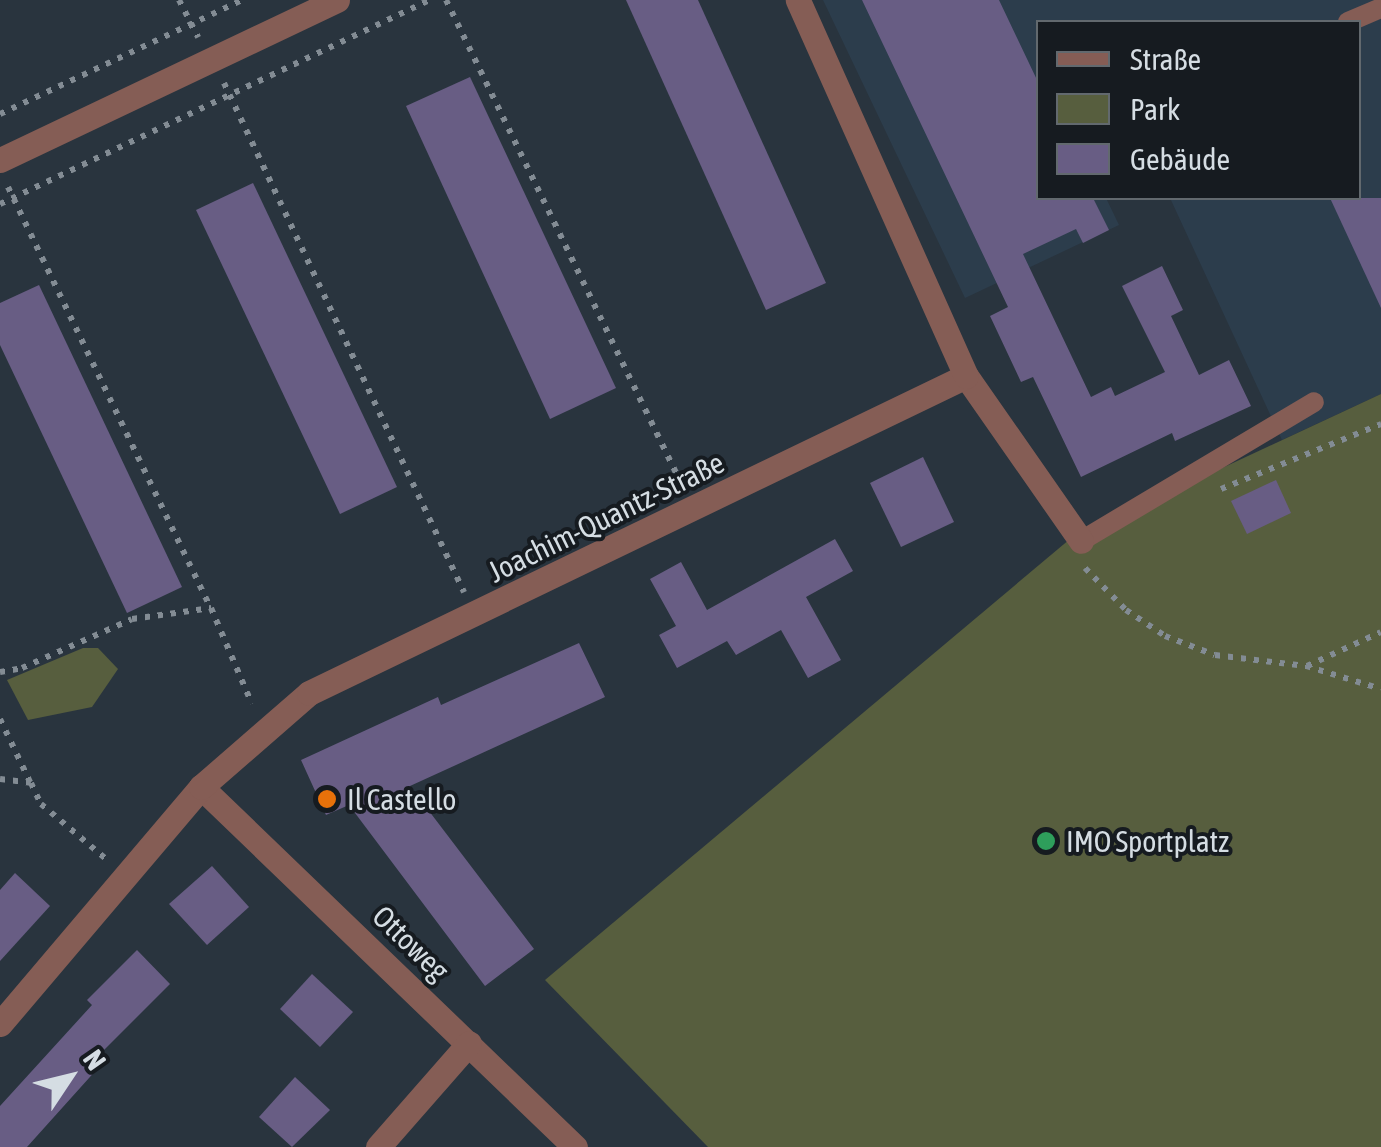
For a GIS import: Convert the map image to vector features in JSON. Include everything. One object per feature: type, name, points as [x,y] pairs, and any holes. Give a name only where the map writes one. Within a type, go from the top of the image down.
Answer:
[{"type":"street","points":[[3,172],[210,59],[337,0]]},
{"type":"street","points":[[798,0],[966,376],[1081,541]]},
{"type":"street","name":"Joachim-Quantz-Straße","points":[[0,1024],[201,786],[309,693],[694,511],[966,376]]},
{"type":"street","name":"Ottoweg","points":[[201,786],[575,1147]]},
{"type":"street","points":[[378,1147],[468,1042]]},
{"type":"lane","points":[[1353,20],[1381,8]]},
{"type":"lane","points":[[1081,541],[1314,402]]},
{"type":"path","points":[[179,0],[230,94],[475,616]]},
{"type":"path","points":[[0,114],[242,0]]},
{"type":"path","points":[[0,204],[430,0]]},
{"type":"path","points":[[446,0],[694,511]]},
{"type":"path","points":[[3,172],[211,608],[251,703],[268,725]]},
{"type":"path","points":[[1199,473],[1223,490],[1381,424]]},
{"type":"path","points":[[1081,541],[1069,552],[1126,610],[1166,636],[1216,655],[1306,666],[1381,690]]},
{"type":"path","points":[[0,672],[22,668],[132,619],[211,608]]},
{"type":"path","points":[[1306,666],[1381,632]]},
{"type":"path","points":[[0,718],[41,804],[128,877]]},
{"type":"path","points":[[0,778],[31,783]]},
{"type":"shaded area","points":[[823,0],[1381,0],[1381,394],[1282,440],[1171,200],[1361,200],[1361,20],[1036,20],[1036,200],[1107,200],[1119,225],[965,298]]},
{"type":"green space","name":"IMO Sportplatz","points":[[1381,394],[1381,1147],[708,1147],[545,980],[1070,539]]},
{"type":"green space","points":[[83,648],[98,648],[118,669],[92,707],[28,720],[7,680]]},
{"type":"building","points":[[626,0],[698,0],[826,283],[766,310]]},
{"type":"building","points":[[862,0],[999,0],[1036,78],[1036,200],[1094,200],[1109,230],[1083,243],[1076,229],[1023,254],[1091,397],[1111,387],[1115,396],[1165,372],[1122,286],[1162,266],[1183,310],[1171,316],[1199,375],[1229,360],[1251,406],[1175,441],[1172,433],[1081,477],[1033,377],[1021,382],[990,316],[1008,307]]},
{"type":"building","points":[[470,77],[616,388],[550,419],[406,106]]},
{"type":"building","points":[[253,183],[397,487],[340,514],[196,210]]},
{"type":"building","points":[[1381,198],[1381,308],[1331,200]]},
{"type":"building","points":[[39,285],[182,587],[127,613],[0,345],[0,303]]},
{"type":"building","points":[[923,457],[954,522],[901,547],[870,483]]},
{"type":"building","points":[[1276,480],[1291,513],[1247,534],[1231,501]]},
{"type":"building","points":[[835,539],[853,571],[806,597],[841,660],[808,678],[781,630],[736,655],[727,641],[677,668],[659,635],[676,626],[650,579],[681,562],[707,610]]},
{"type":"building","points":[[579,643],[605,697],[410,786],[534,949],[485,986],[349,805],[326,815],[301,760],[438,697],[441,705]]},
{"type":"building","points":[[212,866],[249,907],[207,945],[169,904]]},
{"type":"building","points":[[15,873],[50,906],[0,961],[0,890]]},
{"type":"building","points":[[137,950],[170,984],[101,1053],[107,1058],[27,1147],[0,1147],[0,1106],[92,1005],[87,1000]]},
{"type":"building","points":[[312,974],[353,1012],[320,1047],[280,1009]]},
{"type":"building","points":[[295,1077],[330,1110],[292,1147],[259,1117]]},
{"type":"place","name":"Il Castello","points":[[327,799]]},
{"type":"place","name":"IMO Sportplatz","points":[[1046,841]]}]
